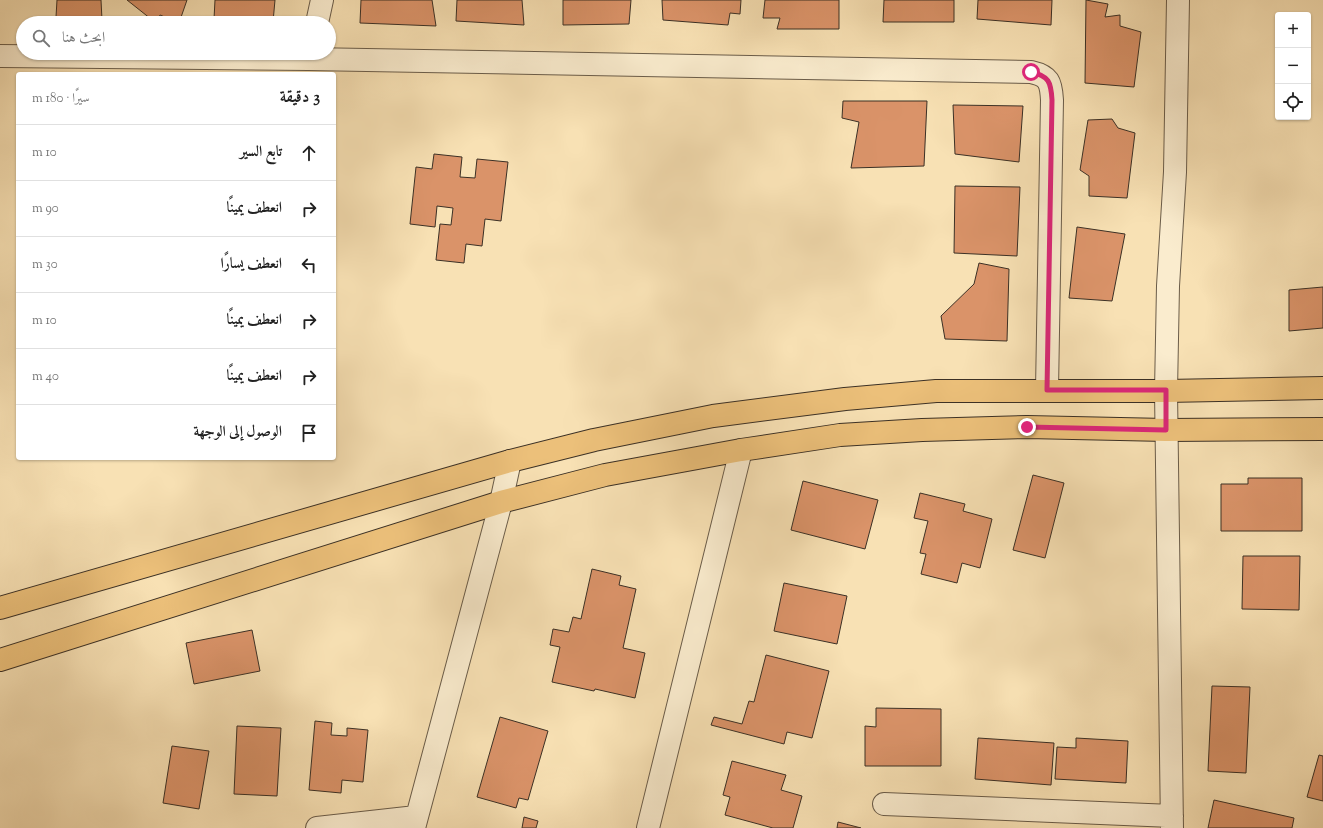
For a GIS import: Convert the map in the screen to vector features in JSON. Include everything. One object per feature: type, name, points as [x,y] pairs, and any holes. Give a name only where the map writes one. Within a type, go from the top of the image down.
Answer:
[{"type":"main road","points":[[0,608],[510,461],[594,440],[713,416],[830,401],[936,390],[1323,388]]},
{"type":"main road","points":[[0,660],[501,502],[605,475],[741,450],[840,435],[922,430],[1027,427],[1166,430],[1323,429]]},
{"type":"street","points":[[319,16],[322,0]]},
{"type":"street","points":[[884,804],[1172,822],[1166,390],[1168,286],[1175,172],[1178,0]]},
{"type":"street","points":[[0,56],[16,56]]},
{"type":"street","points":[[336,57],[1031,72],[1042,74],[1049,82],[1052,100],[1047,390]]},
{"type":"street","points":[[648,828],[741,450]]},
{"type":"street","points":[[317,828],[415,822],[501,502],[510,461]]},
{"type":"building","points":[[57,0],[101,0],[102,16],[56,16]]},
{"type":"building","points":[[127,0],[187,0],[181,16],[147,16]]},
{"type":"building","points":[[215,0],[275,0],[274,16],[214,16]]},
{"type":"building","points":[[361,0],[432,0],[436,26],[360,23]]},
{"type":"building","points":[[457,0],[522,0],[524,25],[456,21]]},
{"type":"building","points":[[563,0],[631,0],[629,24],[563,25]]},
{"type":"building","points":[[662,0],[741,0],[740,14],[730,13],[728,25],[663,20]]},
{"type":"building","points":[[765,0],[839,0],[839,29],[777,29],[780,18],[763,18]]},
{"type":"building","points":[[884,0],[954,0],[954,22],[883,22]]},
{"type":"building","points":[[978,0],[1052,0],[1051,25],[977,19]]},
{"type":"building","points":[[1086,0],[1108,4],[1105,17],[1120,15],[1120,26],[1141,32],[1134,87],[1085,83]]},
{"type":"building","points":[[843,101],[927,101],[924,166],[851,168],[859,122],[842,118]]},
{"type":"building","points":[[953,105],[1023,106],[1019,162],[955,154]]},
{"type":"building","points":[[1112,119],[1118,128],[1135,133],[1127,198],[1089,196],[1089,176],[1080,170],[1088,120]]},
{"type":"building","points":[[434,154],[462,157],[460,177],[475,178],[477,159],[508,162],[501,221],[485,219],[482,246],[466,244],[464,263],[436,260],[440,224],[451,225],[453,208],[437,206],[435,227],[410,224],[416,167],[432,169]]},
{"type":"building","points":[[955,186],[1020,187],[1017,256],[954,253]]},
{"type":"building","points":[[1077,227],[1125,234],[1112,301],[1069,298]]},
{"type":"building","points":[[979,263],[1009,269],[1007,341],[945,339],[941,316],[974,284]]},
{"type":"building","points":[[1323,287],[1323,328],[1289,331],[1289,290]]},
{"type":"building","points":[[1033,475],[1064,483],[1045,558],[1013,550]]},
{"type":"building","points":[[1248,478],[1302,478],[1302,531],[1221,531],[1221,484],[1248,484]]},
{"type":"building","points":[[803,481],[878,500],[865,549],[791,530]]},
{"type":"building","points":[[920,493],[965,504],[963,511],[992,519],[980,568],[962,563],[957,583],[921,574],[926,554],[920,553],[928,521],[914,518]]},
{"type":"building","points":[[1243,556],[1300,556],[1299,610],[1242,609]]},
{"type":"building","points":[[592,569],[621,576],[619,585],[636,589],[623,648],[645,653],[635,698],[595,689],[594,691],[552,682],[560,647],[550,645],[553,629],[569,632],[573,617],[581,619]]},
{"type":"building","points":[[784,583],[847,596],[837,644],[774,631]]},
{"type":"building","points":[[252,630],[260,671],[194,684],[186,643]]},
{"type":"building","points":[[766,655],[829,671],[812,738],[787,732],[784,744],[711,725],[714,717],[742,724],[749,701],[754,702]]},
{"type":"building","points":[[1212,686],[1250,687],[1246,773],[1208,771]]},
{"type":"building","points":[[876,708],[941,709],[941,766],[865,766],[865,726],[876,727]]},
{"type":"building","points":[[500,717],[548,731],[528,800],[519,798],[516,808],[477,797]]},
{"type":"building","points":[[315,721],[332,723],[331,735],[347,736],[347,728],[368,730],[363,782],[342,780],[341,793],[309,790]]},
{"type":"building","points":[[237,726],[281,728],[277,796],[234,794]]},
{"type":"building","points":[[978,738],[1054,743],[1051,785],[975,779]]},
{"type":"building","points":[[1076,738],[1128,741],[1126,783],[1055,779],[1057,747],[1076,748]]},
{"type":"building","points":[[172,746],[209,751],[199,809],[163,803]]},
{"type":"building","points":[[1319,755],[1323,756],[1323,801],[1307,797]]},
{"type":"building","points":[[732,761],[786,775],[781,790],[802,796],[793,828],[773,828],[725,815],[730,797],[723,795]]},
{"type":"building","points":[[1214,800],[1294,818],[1292,828],[1208,828]]},
{"type":"building","points":[[524,817],[538,821],[536,828],[522,828]]},
{"type":"building","points":[[838,822],[861,828],[837,828]]},
{"type":"route","points":[[1027,427],[1166,430],[1166,390],[1047,390],[1052,90],[1049,82],[1042,74],[1031,72]]}]
